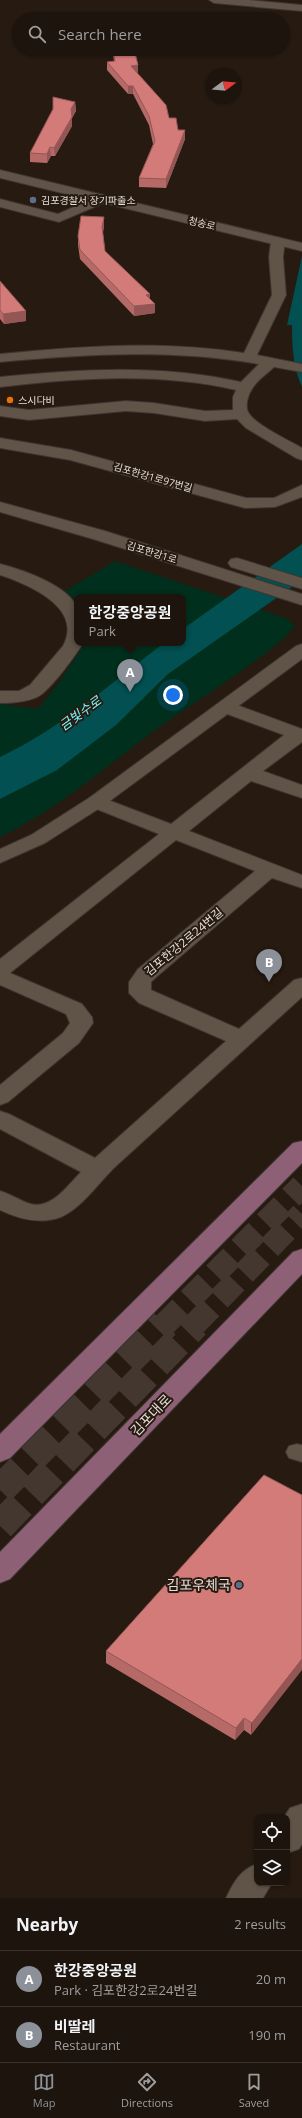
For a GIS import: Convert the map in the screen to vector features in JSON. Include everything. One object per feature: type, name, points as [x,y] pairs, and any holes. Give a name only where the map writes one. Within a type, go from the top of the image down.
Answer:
[{"type":"main road","points":[[0,1451],[302,1149]]},
{"type":"main road","name":"김포대로","points":[[0,1572],[302,1258]]},
{"type":"street","points":[[214,0],[302,8]]},
{"type":"street","name":"청송로","points":[[0,173],[101,199],[290,244]]},
{"type":"street","points":[[0,203],[59,218],[101,199]]},
{"type":"street","points":[[249,358],[279,295],[280,278],[276,257],[290,244]]},
{"type":"street","points":[[0,358],[130,348],[190,350],[274,362],[302,368]]},
{"type":"street","points":[[274,362],[245,387],[240,395],[238,404],[241,414],[252,424],[302,456]]},
{"type":"street","points":[[0,382],[84,374],[137,372],[204,377],[245,387]]},
{"type":"street","points":[[0,411],[29,415],[126,406],[154,408],[205,416],[241,414]]},
{"type":"street","name":"김포한강1로97번길","points":[[0,443],[71,455],[246,503],[260,505],[274,504],[289,499],[302,490]]},
{"type":"street","name":"김포한강1로","points":[[0,492],[226,567],[302,600]]},
{"type":"street","name":"김포한강1로","points":[[0,507],[99,535],[226,567],[302,584]]},
{"type":"street","points":[[0,569],[40,584],[54,594],[71,613],[74,626]]},
{"type":"street","points":[[0,697],[21,697],[30,694],[37,689],[72,646],[74,640]]},
{"type":"street","points":[[0,857],[38,839],[96,802],[302,650]]},
{"type":"street","points":[[226,707],[300,735]]},
{"type":"street","points":[[0,970],[249,773],[300,735]]},
{"type":"street","points":[[249,773],[302,792]]},
{"type":"street","points":[[96,802],[302,882]]},
{"type":"street","name":"김포한강2로24번길","points":[[242,1039],[147,998],[140,993],[138,986],[140,979],[270,869]]},
{"type":"street","points":[[0,977],[74,1009],[81,1017],[82,1023],[70,1038],[0,1097]]},
{"type":"street","points":[[0,1198],[26,1212],[43,1213],[53,1210],[302,985]]},
{"type":"street","points":[[0,1119],[97,1170]]},
{"type":"street","points":[[290,1835],[302,1818]]},
{"type":"street","points":[[243,1898],[254,1883]]},
{"type":"green space","points":[[115,561],[285,618],[295,625],[288,634],[256,660],[162,725],[84,785],[22,826],[0,837],[0,704],[38,709],[60,681],[83,646],[186,646],[186,594],[74,594],[74,598],[65,591]]},
{"type":"water","points":[[302,256],[302,387],[294,357],[292,325],[287,325]]},
{"type":"water","name":"금빛수로","points":[[302,544],[302,580],[168,674],[116,725],[57,770],[0,799],[0,757],[22,746],[64,719],[160,646],[186,646],[186,627]]},
{"type":"building","points":[[114,56],[136,56],[138,65],[131,66],[166,105],[169,118],[176,118],[178,130],[185,130],[166,179],[139,178],[155,141],[149,116],[133,86],[128,86],[107,62],[115,61]]},
{"type":"building","points":[[53,97],[75,102],[71,109],[72,117],[54,148],[50,147],[47,154],[30,153],[53,109]]},
{"type":"building","points":[[81,216],[104,217],[102,227],[105,251],[150,294],[146,295],[155,304],[134,306],[80,250],[78,236]]},
{"type":"building","points":[[0,281],[26,311],[3,314],[0,310]]},
{"type":"building","name":"김포우체국","points":[[264,1475],[302,1495],[302,1659],[252,1723],[244,1718],[236,1728],[106,1651]]},
{"type":"tunnel","points":[[164,1325],[302,1186]]},
{"type":"tunnel","points":[[194,1325],[302,1214]]},
{"type":"tunnel","points":[[0,1490],[165,1324]]},
{"type":"tunnel","points":[[0,1526],[195,1324]]},
{"type":"place","name":"김포경찰서 장기파출소","points":[[33,200]]},
{"type":"place","name":"스시다비","points":[[10,400]]},
{"type":"place","name":"한강중앙공원","points":[[130,692]]},
{"type":"place","name":"비딸레","points":[[269,982]]},
{"type":"place","name":"김포우체국","points":[[239,1585]]}]
